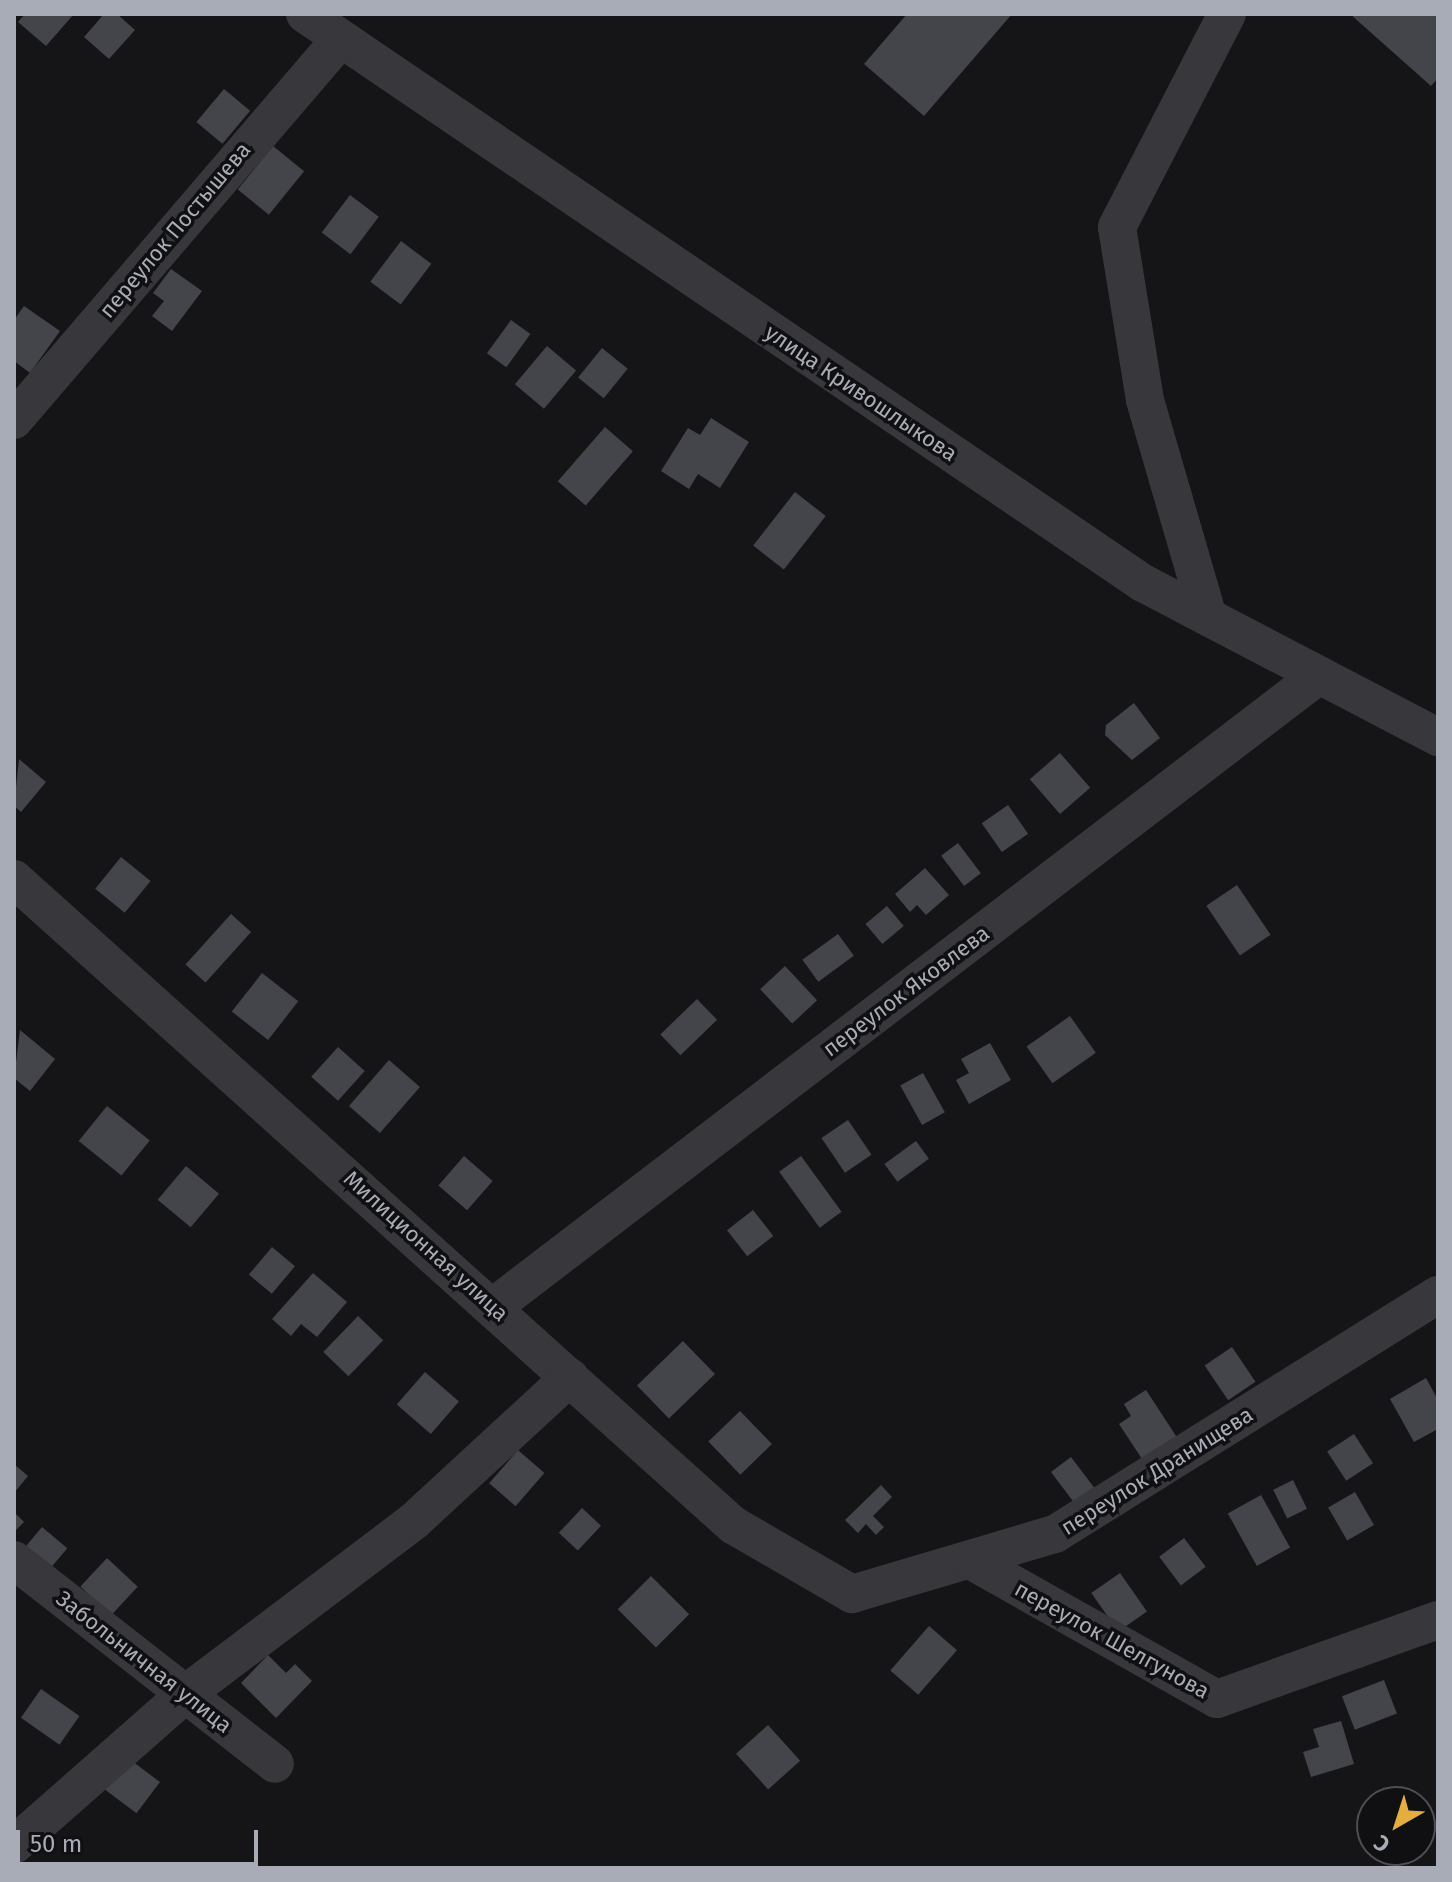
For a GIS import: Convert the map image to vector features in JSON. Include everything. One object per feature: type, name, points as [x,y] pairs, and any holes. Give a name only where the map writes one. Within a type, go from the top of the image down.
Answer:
[{"type":"street","name":"улица Кривошлыкова","points":[[305,14],[338,42],[1143,583],[1438,737]]},
{"type":"street","points":[[1208,617],[1145,400],[1117,227],[1227,14]]},
{"type":"street","name":"переулок Постышева","points":[[14,420],[338,42]]},
{"type":"street","name":"переулок Яковлева","points":[[493,1307],[1319,675]]},
{"type":"street","name":"Милиционная улица","points":[[14,879],[733,1525],[852,1594]]},
{"type":"street","name":"переулок Дранищева","points":[[852,1594],[1055,1534],[1438,1295]]},
{"type":"street","points":[[14,1845],[184,1695],[414,1521],[570,1377]]},
{"type":"street","name":"Забольничная улица","points":[[14,1560],[275,1764]]},
{"type":"street","name":"переулок Шелгунова","points":[[970,1560],[1217,1699],[1438,1620]]},
{"type":"building","points":[[25,14],[74,14],[46,46],[18,22]]},
{"type":"building","points":[[104,14],[117,14],[135,30],[109,59],[84,37]]},
{"type":"building","points":[[907,14],[1012,14],[924,116],[864,64]]},
{"type":"building","points":[[1350,14],[1438,14],[1438,78],[1431,86]]},
{"type":"building","points":[[224,89],[250,111],[222,144],[196,122]]},
{"type":"building","points":[[273,146],[304,171],[269,215],[238,190]]},
{"type":"building","points":[[350,195],[379,217],[350,254],[322,233]]},
{"type":"building","points":[[401,241],[431,264],[401,305],[370,282]]},
{"type":"building","points":[[171,269],[202,291],[172,331],[152,316],[164,301],[153,293]]},
{"type":"building","points":[[24,306],[60,331],[30,373],[14,361],[14,320]]},
{"type":"building","points":[[511,320],[530,334],[506,367],[487,353]]},
{"type":"building","points":[[547,346],[576,370],[544,409],[515,384]]},
{"type":"building","points":[[602,348],[628,369],[604,398],[578,378]]},
{"type":"building","points":[[711,418],[749,442],[720,488],[698,474],[689,489],[661,471],[688,428],[700,435]]},
{"type":"building","points":[[605,427],[633,451],[586,506],[558,481]]},
{"type":"building","points":[[795,492],[826,516],[784,570],[753,546]]},
{"type":"building","points":[[1134,703],[1160,738],[1132,760],[1105,735],[1106,725]]},
{"type":"building","points":[[1060,753],[1090,788],[1060,814],[1030,779]]},
{"type":"building","points":[[19,759],[46,782],[21,812],[14,806]]},
{"type":"building","points":[[1008,805],[1028,834],[1002,852],[982,823]]},
{"type":"building","points":[[958,843],[981,873],[964,886],[941,856]]},
{"type":"building","points":[[121,857],[151,881],[125,913],[95,889]]},
{"type":"building","points":[[925,868],[949,895],[926,915],[917,905],[910,912],[895,894]]},
{"type":"building","points":[[1237,885],[1271,935],[1240,955],[1206,906]]},
{"type":"building","points":[[887,906],[904,926],[882,944],[866,924]]},
{"type":"building","points":[[231,914],[251,932],[206,983],[185,965]]},
{"type":"building","points":[[838,934],[854,956],[818,982],[802,960]]},
{"type":"building","points":[[785,966],[817,1000],[792,1024],[760,989]]},
{"type":"building","points":[[262,973],[298,1001],[268,1040],[232,1012]]},
{"type":"building","points":[[697,999],[717,1020],[680,1055],[660,1034]]},
{"type":"building","points":[[1070,1016],[1096,1053],[1052,1083],[1027,1046]]},
{"type":"building","points":[[20,1030],[55,1059],[30,1091],[14,1078]]},
{"type":"building","points":[[990,1043],[1011,1080],[969,1104],[956,1080],[969,1073],[961,1059]]},
{"type":"building","points":[[338,1047],[365,1071],[338,1101],[311,1077]]},
{"type":"building","points":[[389,1060],[420,1087],[380,1133],[349,1106]]},
{"type":"building","points":[[923,1073],[945,1112],[922,1125],[900,1086]]},
{"type":"building","points":[[107,1106],[150,1141],[121,1176],[79,1141]]},
{"type":"building","points":[[848,1120],[871,1155],[845,1173],[821,1138]]},
{"type":"building","points":[[916,1141],[929,1159],[897,1182],[884,1164]]},
{"type":"building","points":[[464,1156],[493,1181],[467,1210],[438,1185]]},
{"type":"building","points":[[801,1156],[842,1212],[820,1228],[779,1172]]},
{"type":"building","points":[[186,1166],[219,1194],[191,1227],[158,1200]]},
{"type":"building","points":[[753,1210],[773,1236],[747,1256],[727,1230]]},
{"type":"building","points":[[272,1247],[295,1266],[272,1294],[249,1275]]},
{"type":"building","points":[[313,1273],[347,1302],[317,1337],[301,1324],[291,1336],[272,1319]]},
{"type":"building","points":[[358,1316],[383,1340],[348,1376],[323,1352]]},
{"type":"building","points":[[683,1341],[715,1374],[669,1419],[637,1385]]},
{"type":"building","points":[[1232,1347],[1255,1382],[1228,1400],[1205,1365]]},
{"type":"building","points":[[425,1372],[459,1402],[431,1434],[397,1404]]},
{"type":"building","points":[[1426,1378],[1438,1400],[1438,1429],[1414,1442],[1390,1399]]},
{"type":"building","points":[[1146,1390],[1180,1442],[1146,1465],[1119,1424],[1131,1416],[1124,1404]]},
{"type":"building","points":[[740,1411],[772,1444],[740,1475],[708,1442]]},
{"type":"building","points":[[1354,1434],[1373,1463],[1346,1481],[1327,1451]]},
{"type":"building","points":[[518,1450],[544,1473],[516,1506],[489,1483]]},
{"type":"building","points":[[1071,1457],[1097,1491],[1077,1506],[1051,1472]]},
{"type":"building","points":[[14,1464],[28,1476],[14,1493]]},
{"type":"building","points":[[1293,1480],[1307,1509],[1287,1518],[1273,1490]]},
{"type":"building","points":[[881,1485],[892,1497],[873,1516],[884,1527],[876,1535],[866,1524],[858,1533],[845,1520]]},
{"type":"building","points":[[1355,1492],[1374,1525],[1347,1540],[1328,1508]]},
{"type":"building","points":[[1261,1495],[1290,1547],[1257,1566],[1228,1513]]},
{"type":"building","points":[[582,1508],[601,1526],[578,1551],[559,1533]]},
{"type":"building","points":[[14,1512],[24,1522],[14,1532]]},
{"type":"building","points":[[42,1527],[67,1548],[51,1567],[26,1546]]},
{"type":"building","points":[[1184,1538],[1206,1567],[1181,1585],[1159,1557]]},
{"type":"building","points":[[107,1558],[138,1587],[111,1615],[80,1587]]},
{"type":"building","points":[[1120,1573],[1147,1612],[1118,1632],[1091,1593]]},
{"type":"building","points":[[651,1576],[689,1614],[656,1647],[618,1609]]},
{"type":"building","points":[[929,1626],[957,1650],[918,1695],[890,1671]]},
{"type":"building","points":[[268,1655],[286,1673],[295,1664],[312,1681],[276,1718],[241,1683]]},
{"type":"building","points":[[1384,1680],[1397,1714],[1355,1730],[1342,1696]]},
{"type":"building","points":[[41,1689],[80,1716],[59,1745],[21,1718]]},
{"type":"building","points":[[1341,1721],[1354,1764],[1311,1777],[1303,1752],[1319,1747],[1313,1729]]},
{"type":"building","points":[[768,1725],[800,1761],[768,1789],[736,1754]]},
{"type":"building","points":[[128,1758],[160,1782],[136,1813],[105,1789]]}]
